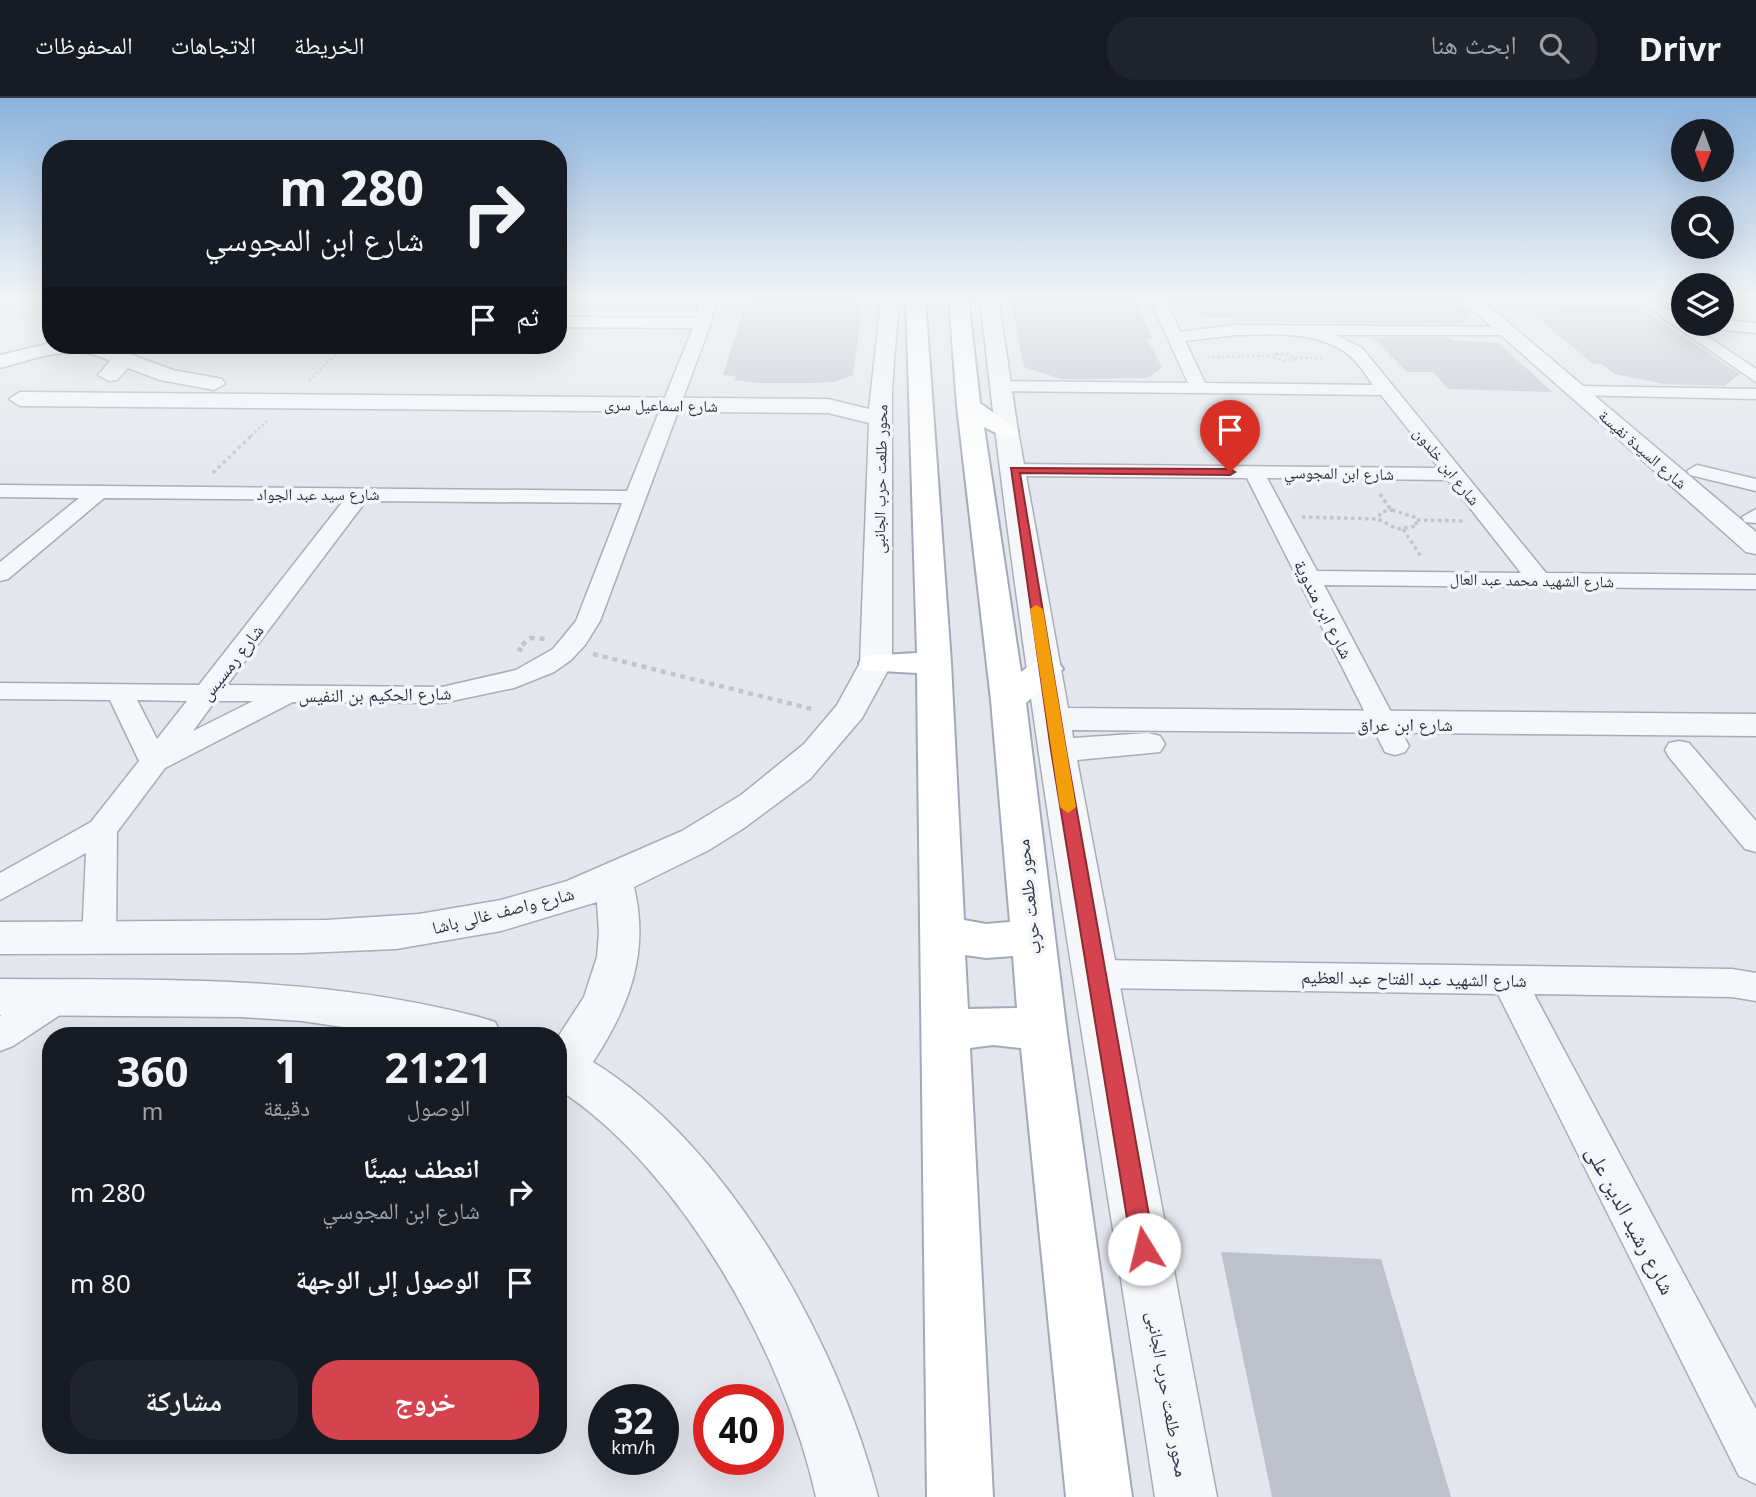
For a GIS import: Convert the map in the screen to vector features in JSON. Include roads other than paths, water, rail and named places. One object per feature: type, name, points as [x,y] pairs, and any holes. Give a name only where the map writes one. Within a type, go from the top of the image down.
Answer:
[{"type":"main road","name":"محور طلعت حرب","points":[[911,362],[901,384],[934,663],[960,1497]]},
{"type":"main road","name":"محور طلعت حرب","points":[[968,362],[986,396],[1008,700],[1032,933],[1100,1497]]},
{"type":"main road","points":[[876,663],[934,663]]},
{"type":"main road","points":[[1008,700],[1046,669]]},
{"type":"main road","points":[[941,929],[977,942],[1015,940],[1032,933]]},
{"type":"main road","points":[[944,1036],[984,1024],[1019,1026],[1043,1034]]},
{"type":"street","points":[[10,400],[86,386],[114,371],[119,362]]},
{"type":"street","name":"شارع اسماعيل سرى","points":[[142,362],[199,382],[295,394]]},
{"type":"street","name":"شارع الحكيم بن النفيس","points":[[0,691],[285,696],[442,695],[481,689],[519,678],[570,649],[588,621],[687,362]]},
{"type":"street","points":[[1187,362],[1199,388]]},
{"type":"street","name":"شارع ابن خلدون","points":[[1364,362],[1539,580]]},
{"type":"street","name":"شارع السيدة نفيسة","points":[[1543,362],[1577,391],[1608,402],[1755,517]]},
{"type":"street","name":"شارع السيدة نفيسة","points":[[1563,362],[1608,402],[1756,546]]},
{"type":"street","points":[[1736,362],[1756,377]]},
{"type":"street","name":"شارع اسماعيل سرى","points":[[672,399],[822,395],[901,384]]},
{"type":"street","name":"محور طلعت حرب الجانبى","points":[[876,663],[881,419],[901,384]]},
{"type":"street","points":[[986,396],[1199,388],[1386,390]]},
{"type":"street","name":"شارع اسماعيل سرى","points":[[10,400],[295,394],[672,399],[828,406],[881,419]]},
{"type":"street","points":[[1608,402],[1756,394]]},
{"type":"street","name":"محور طلعت حرب الجانبى","points":[[986,396],[1006,430],[1014,470],[1056,734],[1186,1497]]},
{"type":"street","points":[[1608,402],[1756,404]]},
{"type":"street","name":"شارع ابن المجوسي","points":[[1014,470],[1454,474]]},
{"type":"street","points":[[1697,471],[1756,485]]},
{"type":"street","name":"شارع ابن مندوية","points":[[1254,472],[1389,735]]},
{"type":"street","name":"شارع سيد عبد الجواد","points":[[0,491],[637,497]]},
{"type":"street","points":[[0,574],[99,492]]},
{"type":"street","name":"شارع رمسيس","points":[[0,888],[102,830],[360,494]]},
{"type":"street","name":"شارع الشهيد محمد عبد العال","points":[[1308,578],[1756,582]]},
{"type":"street","name":"شارع واصف غالى باشا","points":[[0,937],[99,940],[349,935],[419,930],[483,919],[612,881],[695,842],[749,808],[819,752],[864,692],[876,663]]},
{"type":"street","points":[[120,693],[154,762],[285,696]]},
{"type":"street","name":"شارع ابن عراق","points":[[1056,734],[1124,744],[1756,725]]},
{"type":"street","name":"شارع ابن عراق","points":[[1389,735],[1679,750],[1756,750]]},
{"type":"street","points":[[1679,750],[1756,841]]},
{"type":"street","points":[[99,940],[102,830]]},
{"type":"street","points":[[567,1059],[588,1034],[606,1000],[618,967],[622,936],[620,907],[612,881]]},
{"type":"street","name":"شارع الشهيد عبد الفتاح عبد العظيم","points":[[1097,974],[1748,982]]},
{"type":"street","name":"شارع رشيد الدين على","points":[[1508,979],[1756,1459]]},
{"type":"street","points":[[0,997],[265,999],[448,1027]]},
{"type":"street","points":[[0,1035],[59,998]]},
{"type":"street","points":[[567,1072],[627,1113],[690,1184],[733,1243],[782,1324],[815,1395],[842,1465],[847,1497]]}]
